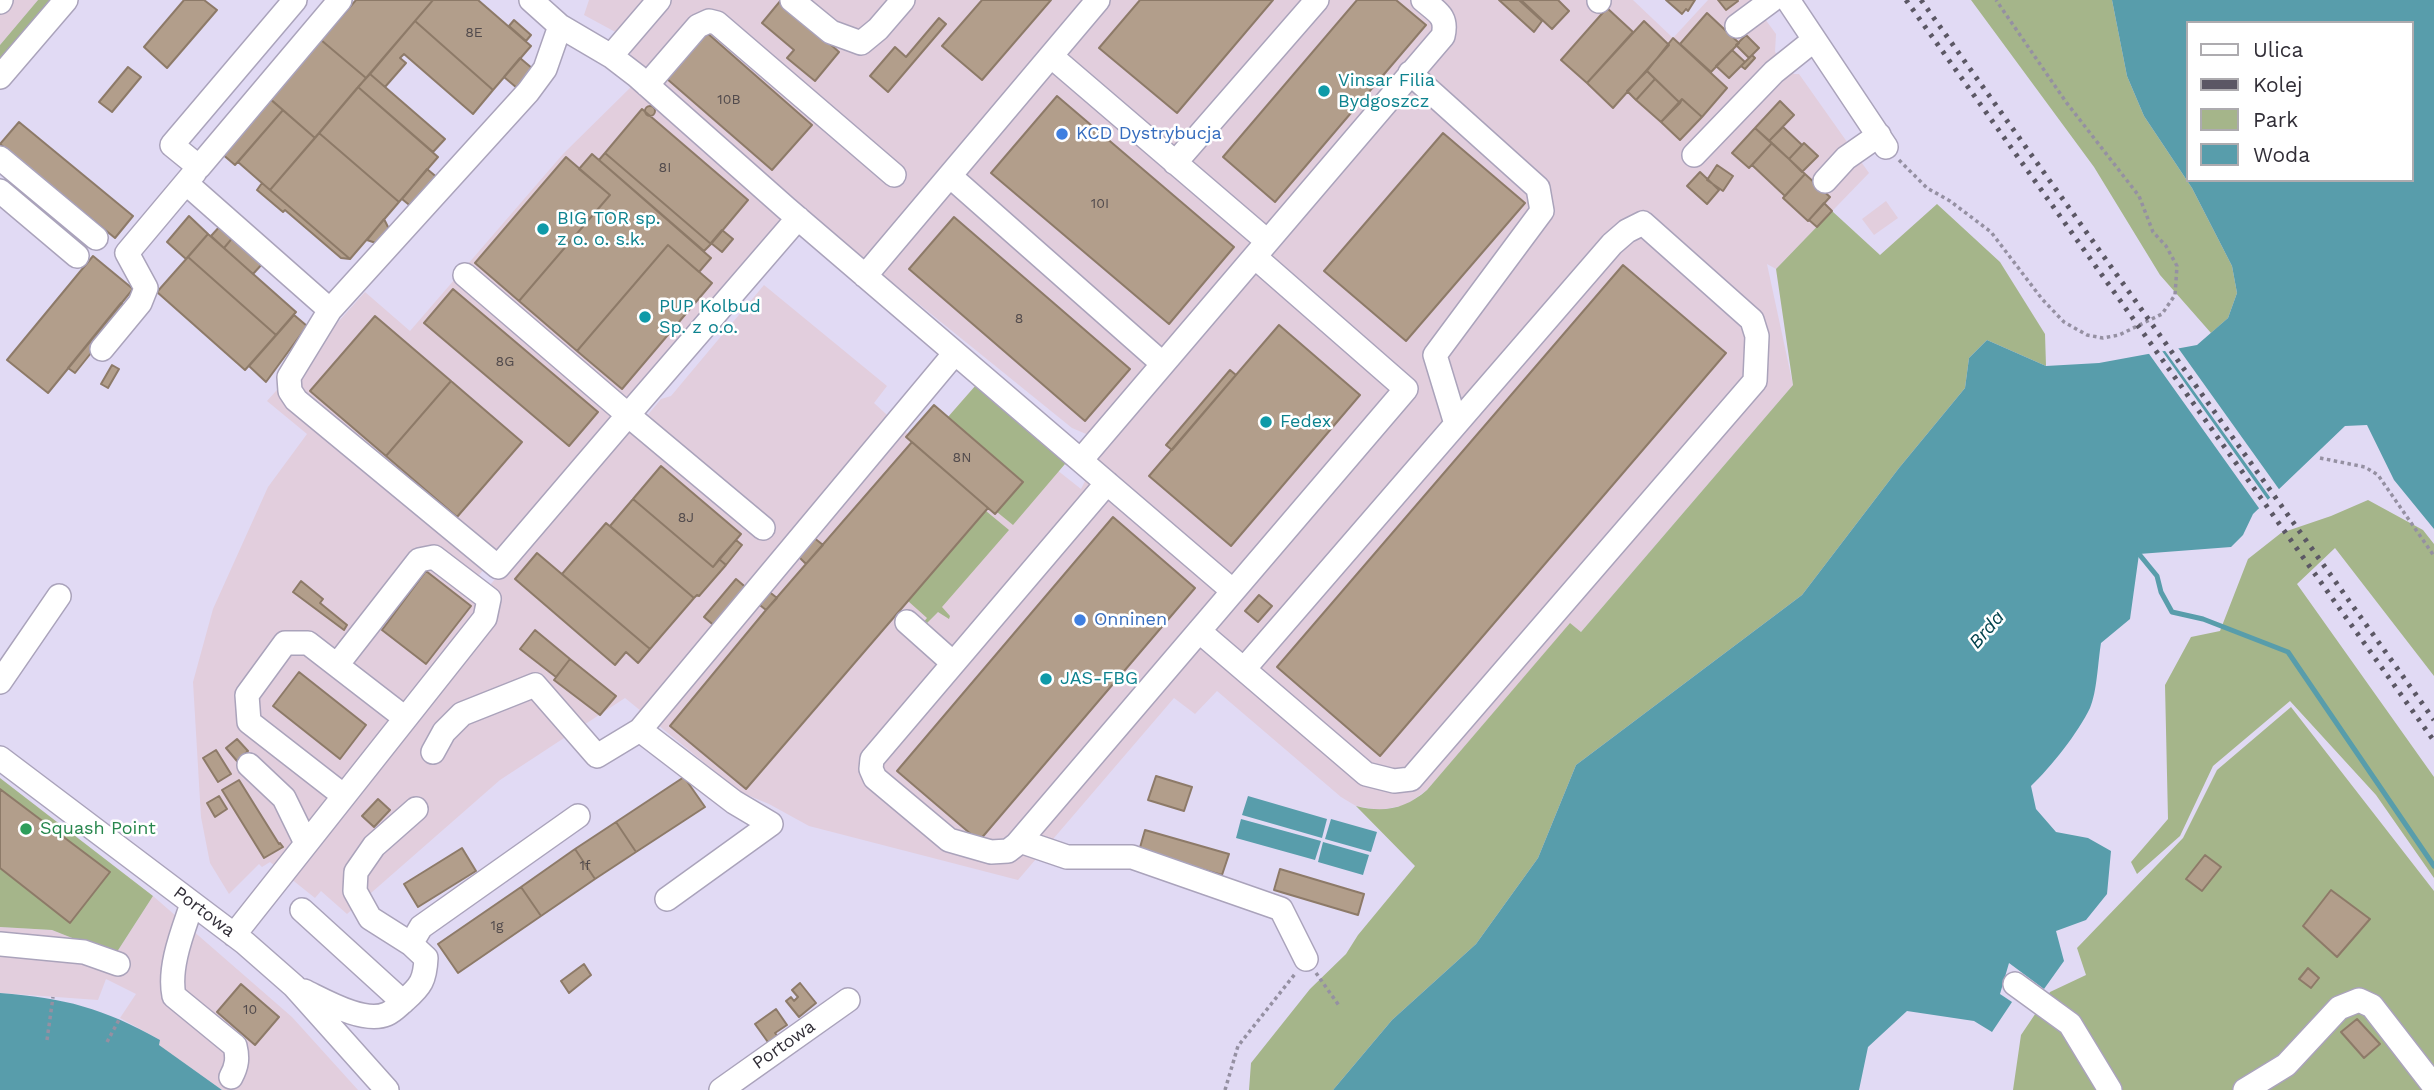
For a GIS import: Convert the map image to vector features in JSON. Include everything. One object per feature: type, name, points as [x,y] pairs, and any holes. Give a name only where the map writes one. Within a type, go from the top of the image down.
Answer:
[{"type":"street","points":[[0,77],[66,0]]},
{"type":"street","points":[[295,0],[172,145],[193,175],[330,310]]},
{"type":"street","points":[[102,349],[140,303],[146,288],[127,253],[340,0]]},
{"type":"street","points":[[531,0],[560,26],[611,56],[647,85],[1233,592]]},
{"type":"street","points":[[611,56],[659,0]]},
{"type":"street","points":[[792,0],[831,32],[861,43],[878,29],[903,0]]},
{"type":"street","points":[[865,276],[1098,0]]},
{"type":"street","points":[[1175,163],[1317,0]]},
{"type":"street","points":[[1081,460],[1443,36],[1443,18],[1423,0]]},
{"type":"street","points":[[1737,26],[1772,0]]},
{"type":"street","points":[[1787,0],[1882,141],[1846,158],[1825,181]]},
{"type":"street","points":[[647,85],[698,26],[709,22],[716,23],[894,175]]},
{"type":"street","points":[[560,26],[545,69],[528,92],[330,310],[289,377],[290,391],[296,400],[498,567],[798,218]]},
{"type":"street","points":[[1694,155],[1774,72],[1814,40]]},
{"type":"street","points":[[1051,56],[1175,163],[1406,389],[1020,841],[1007,851],[991,852],[949,841],[875,778],[871,769],[872,759],[1107,483]]},
{"type":"street","points":[[1410,73],[1538,188],[1542,211],[1435,355],[1456,424]]},
{"type":"street","points":[[0,158],[96,238]]},
{"type":"street","points":[[950,176],[1163,364]]},
{"type":"street","points":[[0,191],[77,256]]},
{"type":"street","points":[[1199,631],[1366,774],[1394,781],[1411,779],[1755,381],[1757,336],[1752,320],[1643,223],[1627,231],[1612,244],[1244,669]]},
{"type":"street","points":[[465,275],[763,528]]},
{"type":"street","points":[[433,752],[444,732],[462,714],[535,685],[597,756],[640,730],[955,353]]},
{"type":"street","points":[[234,935],[485,618],[489,598],[434,557],[419,560],[337,665]]},
{"type":"street","points":[[0,682],[59,596]]},
{"type":"street","points":[[907,622],[953,663]]},
{"type":"street","points":[[344,796],[249,722],[247,695],[285,643],[308,643],[405,718]]},
{"type":"street","points":[[640,730],[734,802],[771,824],[667,900]]},
{"type":"street","name":"Portowa","points":[[0,758],[234,935],[294,986],[387,1090]]},
{"type":"street","points":[[249,765],[284,798],[306,843]]},
{"type":"street","points":[[294,986],[348,1012],[377,1017],[390,1013],[416,990],[425,976],[426,958],[411,944],[370,918],[355,891],[355,872],[374,846],[416,809]]},
{"type":"street","points":[[411,944],[421,927],[578,816]]},
{"type":"street","points":[[1020,841],[1067,857],[1132,856],[1281,909],[1306,959]]},
{"type":"street","points":[[192,904],[172,985],[174,996],[235,1046],[238,1056],[236,1068],[230,1077]]},
{"type":"street","points":[[302,910],[403,1002]]},
{"type":"street","points":[[0,944],[84,952],[118,964]]},
{"type":"street","points":[[2015,984],[2070,1024],[2110,1090]]},
{"type":"street","name":"Portowa","points":[[721,1090],[848,1000]]},
{"type":"street","points":[[2245,1090],[2287,1065],[2339,1008],[2359,1000],[2371,1006],[2434,1086]]},
{"type":"path","points":[[1882,141],[1927,188],[1950,201],[1991,232],[2042,299],[2064,322],[2087,335],[2103,338],[2119,335],[2162,314],[2175,295],[2177,266],[2153,232],[2138,196],[2066,102],[1996,0]]},
{"type":"path","points":[[2320,458],[2365,467],[2378,475],[2434,556]]},
{"type":"path","points":[[1225,1090],[1238,1046],[1306,959],[1340,1007]]},
{"type":"path","points":[[47,1041],[53,997]]},
{"type":"path","points":[[107,1042],[120,1018]]},
{"type":"shaded area","points":[[0,0],[38,0],[0,45]]},
{"type":"shaded area","points":[[589,0],[1633,0],[1673,38],[1708,0],[1751,0],[1776,34],[1775,52],[1794,74],[1799,74],[1869,173],[1776,269],[1767,264],[1793,385],[1581,632],[1570,624],[1427,790],[1406,805],[1380,810],[1356,806],[1341,797],[1217,691],[1195,714],[1174,698],[1018,880],[809,826],[740,792],[625,698],[500,780],[347,914],[321,891],[315,898],[270,862],[262,867],[259,864],[229,894],[210,863],[201,817],[193,682],[213,609],[268,487],[307,434],[267,401],[365,292],[410,331],[563,154],[631,87],[788,220],[479,575],[490,585],[623,431],[646,417],[661,399],[671,396],[764,285],[887,386],[874,403],[908,434],[934,405],[948,417],[971,391],[1081,489],[1105,442],[1072,428],[847,246],[630,59],[632,41],[584,15]]},
{"type":"shaded area","points":[[1886,201],[1898,218],[1874,235],[1862,219]]},
{"type":"shaded area","points":[[153,896],[292,1017],[358,1090],[222,1090],[158,1045],[160,1040],[120,1018],[136,994],[106,979],[98,1000],[0,993],[0,927],[52,930],[115,955]]},
{"type":"green space","points":[[38,0],[54,0],[0,62],[0,45]]},
{"type":"green space","points":[[1971,0],[2112,0],[2127,76],[2144,116],[2192,188],[2232,266],[2237,293],[2228,318],[2211,333],[2160,275],[2094,167]]},
{"type":"green space","points":[[1937,204],[2000,262],[2045,334],[2046,366],[1987,340],[1969,358],[1965,388],[1899,468],[1802,595],[1576,765],[1538,858],[1476,944],[1392,1020],[1333,1090],[1249,1090],[1251,1063],[1310,989],[1346,954],[1358,935],[1415,866],[1356,806],[1394,808],[1411,802],[1427,790],[1570,623],[1581,632],[1793,385],[1776,269],[1832,211],[1880,255]]},
{"type":"green space","points":[[976,385],[1078,471],[1078,474],[1065,464],[1013,525],[997,512],[1023,482],[948,417]]},
{"type":"green space","points":[[2368,500],[2423,530],[2434,544],[2434,676],[2335,548],[2297,584],[2434,777],[2434,878],[2376,795],[2290,701],[2213,766],[2180,836],[2137,874],[2131,862],[2168,819],[2165,685],[2191,637],[2220,631],[2248,559],[2281,533]]},
{"type":"green space","points":[[986,511],[1009,530],[942,607],[950,616],[949,619],[938,612],[925,625],[923,623],[927,618],[908,601]]},
{"type":"green space","points":[[2291,707],[2434,891],[2434,1090],[2013,1090],[2021,1035],[2050,992],[2086,975],[2077,948],[2183,838],[2217,770]]},
{"type":"green space","points":[[0,778],[153,896],[115,955],[52,930],[0,927]]},
{"type":"water","name":"Brda","points":[[2112,0],[2434,0],[2434,529],[2394,480],[2367,425],[2345,426],[2253,514],[2243,535],[2231,547],[2139,554],[2130,619],[2101,643],[2090,708],[2064,749],[2031,786],[2036,809],[2056,832],[2088,838],[2111,851],[2107,894],[2086,920],[2056,931],[2064,961],[2044,989],[2009,963],[2000,994],[2012,1002],[1992,1032],[1974,1021],[1907,1011],[1868,1047],[1859,1090],[1333,1090],[1392,1020],[1476,944],[1538,858],[1576,765],[1802,595],[1899,468],[1965,388],[1969,358],[1987,340],[2046,366],[2099,363],[2197,345],[2228,318],[2237,293],[2232,266],[2188,182],[2413,182],[2413,21],[2186,21],[2186,179],[2144,116],[2127,76]]},
{"type":"water","points":[[1248,796],[1327,819],[1322,838],[1242,815]]},
{"type":"water","points":[[1241,819],[1321,841],[1315,860],[1236,838]]},
{"type":"water","points":[[1331,819],[1377,832],[1371,852],[1325,839]]},
{"type":"water","points":[[1323,842],[1369,855],[1363,875],[1318,862]]},
{"type":"water","points":[[0,993],[83,1006],[120,1020],[160,1040],[159,1045],[222,1090],[0,1090]]},
{"type":"pier","points":[[2176,345],[2281,492],[2272,500],[2163,348]]},
{"type":"pier","points":[[2160,348],[2270,503],[2261,511],[2147,351]]},
{"type":"building","points":[[184,0],[204,0],[217,10],[167,68],[144,47]]},
{"type":"building","points":[[356,0],[433,0],[366,78],[321,40]]},
{"type":"building","points":[[433,0],[478,0],[531,46],[493,90],[415,21]]},
{"type":"building","points":[[781,0],[839,52],[815,81],[787,58],[794,50],[762,23]]},
{"type":"building","points":[[982,0],[1051,0],[982,80],[942,46]]},
{"type":"building","points":[[1140,0],[1273,0],[1177,113],[1099,48]]},
{"type":"building","name":"Vinsar Filia Bydgoszcz","points":[[1357,0],[1396,0],[1426,25],[1275,202],[1223,157]]},
{"type":"building","points":[[1499,0],[1519,0],[1542,21],[1534,32]]},
{"type":"building","points":[[1521,0],[1558,0],[1569,11],[1552,29]]},
{"type":"building","points":[[1666,0],[1695,0],[1688,11],[1686,9],[1682,14]]},
{"type":"building","points":[[1718,0],[1737,0],[1738,1],[1726,10]]},
{"type":"building","points":[[1607,8],[1633,32],[1587,83],[1561,60]]},
{"type":"building","points":[[1707,13],[1739,43],[1711,72],[1680,44]]},
{"type":"building","points":[[939,18],[946,24],[888,92],[870,76],[895,47],[906,57]]},
{"type":"building","points":[[514,20],[531,35],[526,41],[509,26]]},
{"type":"building","points":[[415,21],[493,90],[473,114],[404,54],[400,58],[406,63],[385,87],[370,74]]},
{"type":"building","points":[[1644,21],[1669,45],[1613,108],[1587,83]]},
{"type":"building","points":[[706,32],[812,125],[772,170],[666,78]]},
{"type":"building","points":[[1746,35],[1759,48],[1749,58],[1736,45]]},
{"type":"building","points":[[1673,38],[1727,88],[1702,117],[1682,99],[1680,103],[1647,71]]},
{"type":"building","points":[[321,40],[366,78],[315,138],[270,99]]},
{"type":"building","points":[[1732,50],[1745,62],[1729,78],[1716,66]]},
{"type":"building","points":[[1752,55],[1755,58],[1745,69],[1741,66]]},
{"type":"building","points":[[520,58],[533,69],[517,88],[504,77]]},
{"type":"building","points":[[128,67],[141,77],[112,112],[99,102]]},
{"type":"building","points":[[1647,71],[1655,79],[1636,100],[1627,91]]},
{"type":"building","points":[[370,74],[445,139],[433,152],[358,87]]},
{"type":"building","points":[[1655,79],[1680,103],[1661,122],[1636,100]]},
{"type":"building","points":[[358,87],[438,157],[399,202],[319,133]]},
{"type":"building","points":[[1057,96],[1234,247],[1169,324],[991,173]]},
{"type":"building","points":[[268,97],[283,110],[235,165],[221,153]]},
{"type":"building","points":[[1682,99],[1702,117],[1680,140],[1661,122]]},
{"type":"building","points":[[1780,101],[1794,115],[1769,141],[1755,128]]},
{"type":"building","points":[[650,106],[654,107],[654,115],[650,116],[646,115],[645,111],[646,107]]},
{"type":"building","points":[[642,109],[748,200],[711,244],[605,153]]},
{"type":"building","points":[[283,110],[315,138],[270,190],[238,162]]},
{"type":"building","points":[[19,122],[133,216],[115,238],[0,144]]},
{"type":"building","points":[[1783,127],[1802,145],[1789,159],[1769,141]]},
{"type":"building","points":[[1755,128],[1772,143],[1749,168],[1732,153]]},
{"type":"building","points":[[319,133],[399,202],[350,259],[270,190]]},
{"type":"building","points":[[1443,133],[1525,203],[1406,341],[1324,271]]},
{"type":"building","points":[[1772,143],[1805,174],[1785,196],[1752,165]]},
{"type":"building","points":[[1804,143],[1818,156],[1802,172],[1789,159]]},
{"type":"building","points":[[605,153],[711,244],[704,251],[599,160]]},
{"type":"building","points":[[592,154],[711,258],[699,272],[668,245],[577,351],[519,301],[610,195],[579,169]]},
{"type":"building","name":"BIG TOR sp. z o. o. s.k.","points":[[566,157],[610,195],[519,301],[475,263]]},
{"type":"building","points":[[1717,165],[1733,176],[1723,191],[1707,180]]},
{"type":"building","points":[[427,169],[439,179],[413,208],[402,199]]},
{"type":"building","points":[[1700,172],[1719,190],[1707,204],[1687,186]]},
{"type":"building","points":[[1805,174],[1830,197],[1808,221],[1783,198]]},
{"type":"building","points":[[262,183],[350,259],[341,258],[257,190]]},
{"type":"building","points":[[1824,203],[1832,211],[1817,227],[1809,220]]},
{"type":"building","points":[[189,216],[208,234],[186,259],[167,242]]},
{"type":"building","points":[[954,217],[1130,369],[1085,421],[909,269]]},
{"type":"building","points":[[384,219],[390,231],[379,244],[367,240]]},
{"type":"building","points":[[221,225],[234,236],[224,248],[211,236]]},
{"type":"building","points":[[722,230],[733,239],[722,252],[711,243]]},
{"type":"building","points":[[208,234],[296,312],[276,335],[188,257]]},
{"type":"building","points":[[234,236],[264,262],[253,274],[224,248]]},
{"type":"building","name":"PUP Kolbud Sp. z o.o.","points":[[668,245],[712,283],[622,389],[577,351]]},
{"type":"building","points":[[93,256],[133,289],[48,393],[7,360]]},
{"type":"building","points":[[188,257],[276,335],[245,370],[157,292]]},
{"type":"building","points":[[1623,265],[1726,353],[1380,756],[1277,667]]},
{"type":"building","points":[[453,289],[598,412],[569,446],[424,323]]},
{"type":"building","points":[[121,303],[127,308],[75,373],[68,368]]},
{"type":"building","points":[[294,315],[307,326],[266,382],[249,366]]},
{"type":"building","points":[[375,316],[451,381],[386,456],[310,391]]},
{"type":"building","name":"Fedex","points":[[1279,325],[1360,395],[1231,546],[1149,476]]},
{"type":"building","points":[[112,365],[119,369],[108,388],[101,384]]},
{"type":"building","points":[[1230,370],[1236,375],[1172,450],[1166,445]]},
{"type":"building","points":[[451,381],[522,442],[457,517],[386,456]]},
{"type":"building","points":[[934,405],[1023,482],[995,514],[906,437]]},
{"type":"building","points":[[912,442],[988,508],[746,789],[670,726],[766,610]]},
{"type":"building","points":[[661,466],[741,534],[713,567],[633,499]]},
{"type":"building","points":[[633,499],[713,567],[719,559],[726,565],[699,596],[694,598],[610,526]]},
{"type":"building","name":"JAS-FBG","points":[[1113,517],[1195,588],[979,841],[897,771]]},
{"type":"building","points":[[606,523],[694,598],[650,649],[562,574]]},
{"type":"building","points":[[813,537],[823,545],[806,564],[797,555]]},
{"type":"building","points":[[736,540],[742,545],[726,565],[719,559]]},
{"type":"building","points":[[537,553],[650,649],[638,663],[626,652],[615,665],[515,579]]},
{"type":"building","points":[[426,571],[471,606],[426,664],[382,630]]},
{"type":"building","points":[[736,579],[749,590],[717,628],[704,617]]},
{"type":"building","points":[[301,581],[323,599],[320,603],[347,625],[344,630],[293,592]]},
{"type":"building","points":[[767,590],[777,598],[766,610],[756,602]]},
{"type":"building","points":[[1259,595],[1272,606],[1258,622],[1245,611]]},
{"type":"building","points":[[535,630],[570,659],[556,677],[520,649]]},
{"type":"building","points":[[570,659],[616,696],[600,715],[554,680]]},
{"type":"building","points":[[299,672],[366,725],[340,759],[273,706]]},
{"type":"building","points":[[237,739],[248,751],[237,761],[226,748]]},
{"type":"building","points":[[216,750],[231,774],[218,782],[203,758]]},
{"type":"building","points":[[1156,776],[1192,787],[1184,811],[1148,800]]},
{"type":"building","points":[[684,777],[705,807],[636,852],[616,822]]},
{"type":"building","points":[[239,780],[283,847],[264,858],[222,790]]},
{"type":"building","name":"Squash Point","points":[[0,789],[110,872],[70,923],[0,868]]},
{"type":"building","points":[[219,796],[227,809],[215,817],[207,803]]},
{"type":"building","points":[[378,799],[390,810],[374,827],[362,816]]},
{"type":"building","points":[[616,822],[636,852],[595,879],[575,849]]},
{"type":"building","points":[[1145,830],[1229,854],[1222,875],[1139,851]]},
{"type":"building","points":[[462,848],[476,871],[418,907],[404,884]]},
{"type":"building","points":[[575,849],[595,879],[541,916],[521,887]]},
{"type":"building","points":[[2205,855],[2221,867],[2202,891],[2186,879]]},
{"type":"building","points":[[1280,869],[1364,894],[1358,915],[1274,890]]},
{"type":"building","points":[[521,887],[541,916],[458,973],[438,944]]},
{"type":"building","points":[[2331,890],[2370,919],[2337,957],[2303,926]]},
{"type":"building","points":[[584,964],[591,975],[569,993],[561,981]]},
{"type":"building","points":[[2308,968],[2319,978],[2311,988],[2299,979]]},
{"type":"building","points":[[800,983],[816,1003],[799,1017],[786,1001],[791,997],[794,1001],[798,997],[792,990]]},
{"type":"building","points":[[241,984],[279,1017],[255,1045],[217,1012]]},
{"type":"building","points":[[776,1009],[787,1025],[775,1033],[779,1038],[770,1045],[755,1024]]},
{"type":"building","points":[[2357,1019],[2380,1044],[2364,1058],[2341,1032]]},
{"type":"waterway","points":[[2139,554],[2157,576],[2161,592],[2172,612],[2203,619],[2288,652],[2434,866]]},
{"type":"railway","points":[[1906,0],[2434,741]]},
{"type":"railway","points":[[1921,0],[2434,720]]},
{"type":"place","name":"Vinsar Filia Bydgoszcz","points":[[1324,91]]},
{"type":"place","name":"KCD Dystrybucja","points":[[1062,134]]},
{"type":"place","name":"BIG TOR sp. z o. o. s.k.","points":[[543,229]]},
{"type":"place","name":"PUP Kolbud Sp. z o.o.","points":[[645,317]]},
{"type":"place","name":"Fedex","points":[[1266,422]]},
{"type":"place","name":"Onninen","points":[[1080,620]]},
{"type":"place","name":"JAS-FBG","points":[[1046,679]]},
{"type":"place","name":"Squash Point","points":[[26,829]]}]
